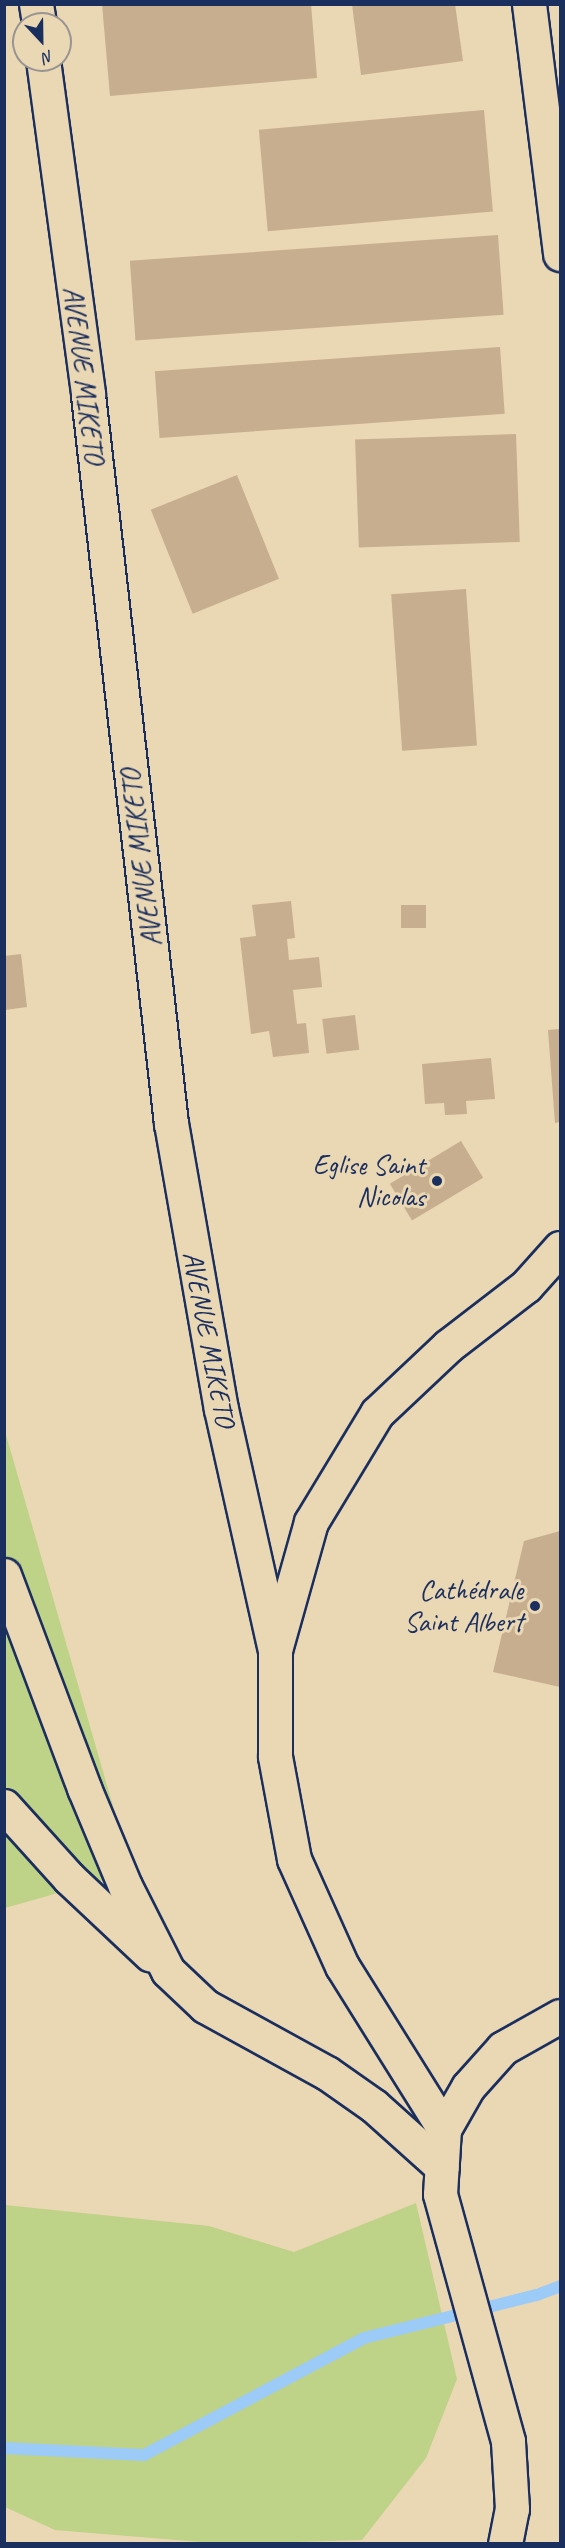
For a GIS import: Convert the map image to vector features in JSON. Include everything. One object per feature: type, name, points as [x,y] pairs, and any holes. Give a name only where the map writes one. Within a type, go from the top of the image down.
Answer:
[{"type":"street","points":[[529,4],[561,254]]},
{"type":"street","name":"AVENUE MIKETO","points":[[45,72],[88,395],[171,1122],[221,1409],[275,1650]]},
{"type":"street","points":[[444,2129],[342,1966],[294,1859],[275,1756],[275,1650],[311,1522],[377,1413],[448,1346],[526,1286],[561,1248]]},
{"type":"street","points":[[4,1575],[84,1788],[125,1886],[168,1971]]},
{"type":"street","points":[[4,1806],[69,1878],[205,2006],[327,2073],[374,2106],[441,2181]]},
{"type":"street","points":[[505,2544],[512,2509],[508,2441],[441,2181],[444,2129],[468,2087],[503,2048],[561,2016]]},
{"type":"green space","points":[[4,1428],[132,1872],[5,1908],[4,1908]]},
{"type":"green space","points":[[416,2203],[457,2379],[426,2458],[362,2540],[225,2544],[55,2530],[5,2507],[5,2205],[209,2226],[294,2252]]},
{"type":"building","points":[[102,4],[311,4],[317,78],[110,96]]},
{"type":"building","points":[[352,4],[455,4],[463,61],[361,75]]},
{"type":"building","points":[[484,110],[493,212],[268,231],[259,130]]},
{"type":"building","points":[[498,235],[504,315],[135,341],[130,261]]},
{"type":"building","points":[[500,347],[505,414],[160,438],[155,371]]},
{"type":"building","points":[[516,434],[520,542],[359,548],[355,440]]},
{"type":"building","points":[[237,475],[279,579],[193,614],[151,510]]},
{"type":"building","points":[[466,589],[477,746],[402,751],[391,594]]},
{"type":"building","points":[[291,901],[295,938],[287,939],[289,960],[319,957],[322,987],[293,990],[297,1024],[306,1023],[309,1053],[273,1057],[269,1031],[251,1034],[240,938],[256,936],[252,905]]},
{"type":"building","points":[[401,905],[426,905],[426,928],[401,928]]},
{"type":"building","points":[[21,954],[27,1007],[5,1010],[4,956]]},
{"type":"building","points":[[355,1015],[359,1050],[327,1054],[322,1019]]},
{"type":"building","points":[[560,1029],[560,1122],[555,1123],[548,1030]]},
{"type":"building","points":[[491,1058],[495,1099],[466,1101],[467,1114],[445,1115],[444,1103],[425,1104],[422,1064]]},
{"type":"building","name":"Eglise Saint Nicolas","points":[[461,1141],[483,1178],[412,1221],[390,1184]]},
{"type":"building","name":"Cathédrale Saint Albert","points":[[560,1531],[560,1687],[493,1672],[524,1541]]},
{"type":"waterway","points":[[4,2448],[144,2455],[364,2338],[537,2295],[560,2286]]},
{"type":"place","name":"Eglise Saint Nicolas","points":[[437,1181]]},
{"type":"place","name":"Cathédrale Saint Albert","points":[[535,1606]]}]
